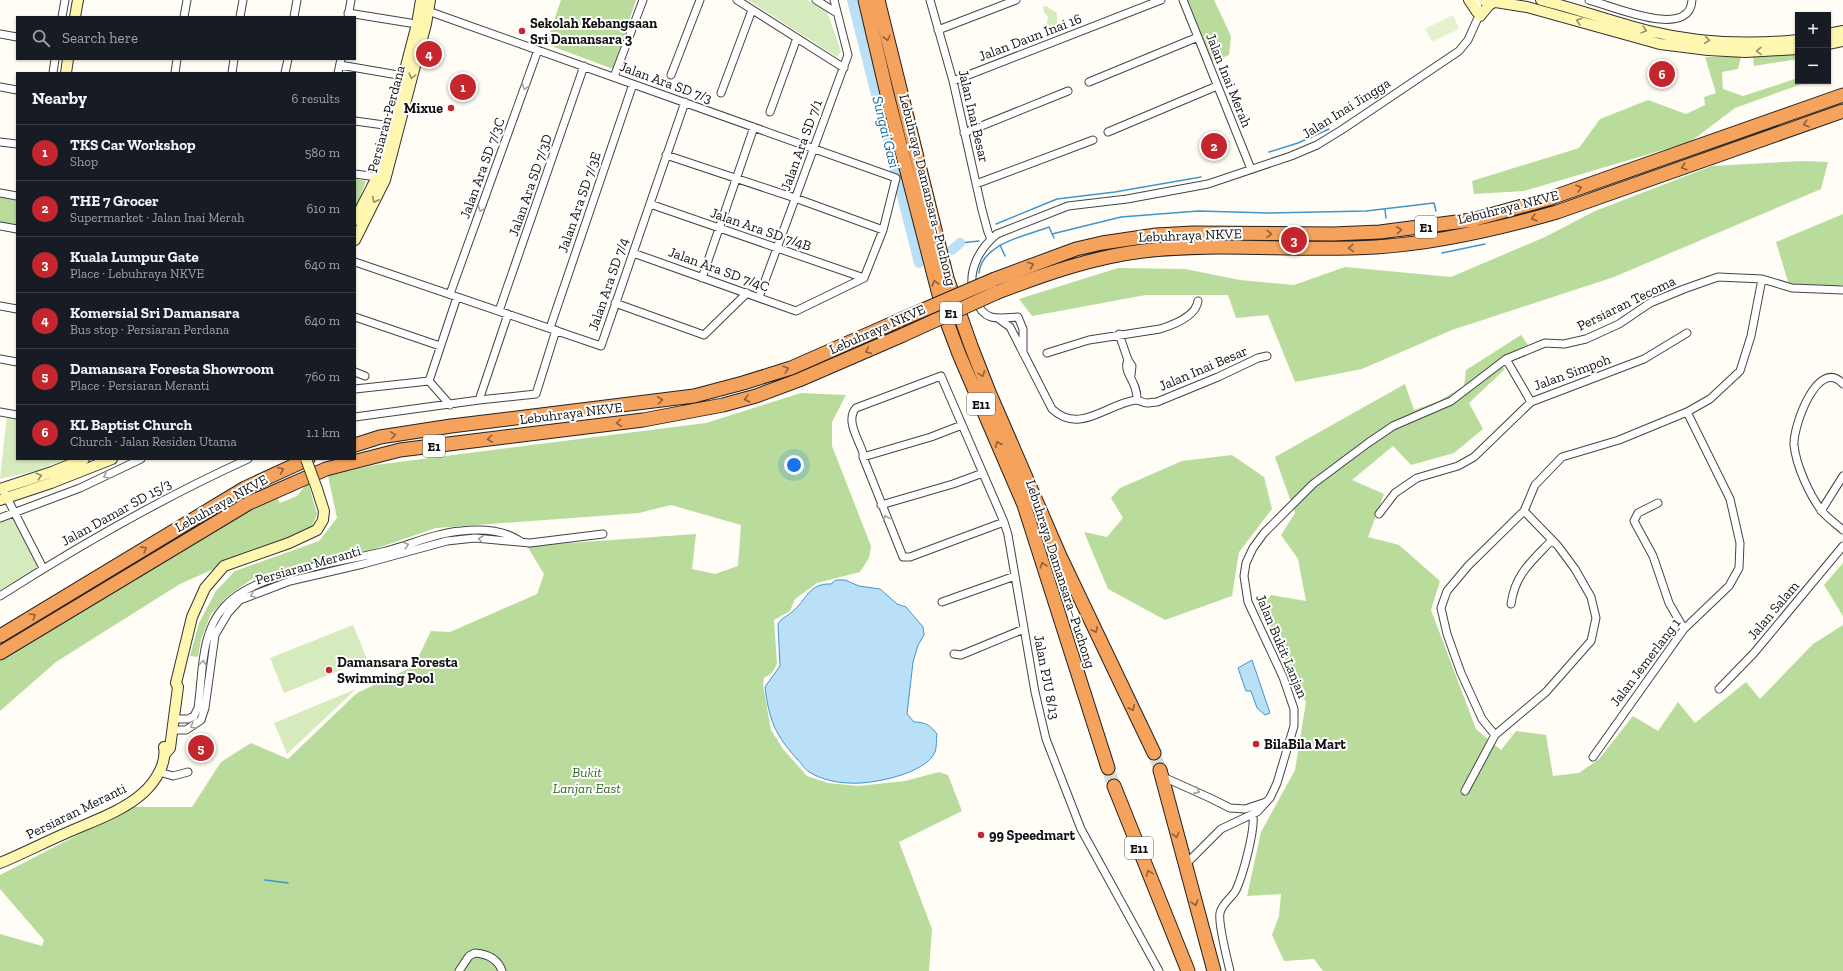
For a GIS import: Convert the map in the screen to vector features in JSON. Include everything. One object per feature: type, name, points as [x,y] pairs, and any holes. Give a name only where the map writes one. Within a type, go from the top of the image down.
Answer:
[{"type":"highway","name":"Lebuhraya Damansara–Puchong","points":[[865,0],[890,105],[944,314],[959,354],[1024,505],[1108,768]]},
{"type":"highway","name":"Lebuhraya Damansara–Puchong","points":[[878,0],[947,278],[974,352],[989,392],[1060,556],[1154,753]]},
{"type":"highway","name":"Lebuhraya NKVE","points":[[356,445],[380,437],[451,426],[694,396],[743,384],[791,368],[995,279],[1076,249],[1102,243],[1156,235],[1193,233],[1333,234],[1380,232],[1472,220],[1548,199],[1843,95]]},
{"type":"highway","name":"Lebuhraya NKVE","points":[[0,653],[249,503],[326,469],[400,450],[643,420],[723,405],[756,396],[792,383],[998,292],[1075,265],[1142,251],[1204,248],[1335,249],[1428,241],[1474,233],[1557,212],[1843,111]]},
{"type":"highway","name":"Lebuhraya NKVE","points":[[0,636],[244,488],[305,460]]},
{"type":"highway","points":[[1160,773],[1184,866],[1214,971]]},
{"type":"highway","name":"E11","points":[[1114,786],[1188,971]]},
{"type":"street","points":[[62,16],[65,0]]},
{"type":"street","points":[[75,16],[78,0]]},
{"type":"street","points":[[184,16],[187,0]]},
{"type":"street","points":[[240,16],[243,0]]},
{"type":"street","points":[[294,16],[297,0]]},
{"type":"street","points":[[348,15],[351,0]]},
{"type":"street","name":"Persiaran Perdana","points":[[356,218],[377,177],[418,24],[421,0]]},
{"type":"street","points":[[409,56],[418,40],[423,17],[428,11],[426,0]]},
{"type":"street","name":"Persiaran Perdana","points":[[356,238],[385,180],[430,0]]},
{"type":"street","points":[[614,77],[643,0]]},
{"type":"street","points":[[671,75],[700,0]]},
{"type":"street","points":[[737,0],[844,68]]},
{"type":"street","points":[[816,0],[837,13]]},
{"type":"street","name":"Jalan Ara SD 7/1","points":[[758,297],[848,55],[834,0]]},
{"type":"street","name":"Jalan Inai Besar","points":[[930,0],[953,81],[976,184],[991,239]]},
{"type":"street","points":[[938,30],[1016,0]]},
{"type":"street","name":"Jalan Daun Inai 16","points":[[953,81],[1160,0]]},
{"type":"street","name":"Jalan Inai Merah","points":[[1183,0],[1251,169]]},
{"type":"street","points":[[1469,0],[1478,18],[1489,5],[1496,1]]},
{"type":"street","name":"Jalan Inai Jingga","points":[[1478,0],[1478,18]]},
{"type":"street","points":[[1485,0],[1527,6],[1618,28],[1707,40],[1763,42],[1795,40]]},
{"type":"street","name":"Jalan Inai Jingga","points":[[991,239],[1001,232],[1068,206],[1127,199],[1208,184],[1317,145],[1459,51],[1478,18],[1485,0]]},
{"type":"street","points":[[1541,0],[1660,44],[1708,50],[1745,52],[1795,49]]},
{"type":"street","points":[[1589,0],[1602,1],[1653,18],[1670,21],[1680,19],[1690,8],[1692,0]]},
{"type":"street","points":[[721,93],[752,10]]},
{"type":"street","name":"Jalan Ara SD 7/3","points":[[428,11],[896,178],[883,230]]},
{"type":"street","points":[[356,16],[410,23]]},
{"type":"street","points":[[1831,33],[1843,31]]},
{"type":"street","points":[[0,34],[16,37]]},
{"type":"street","points":[[1089,82],[1198,36]]},
{"type":"street","points":[[770,112],[797,38]]},
{"type":"street","points":[[1831,43],[1843,41]]},
{"type":"street","name":"Jalan Ara SD 7/3C","points":[[429,381],[453,295],[538,50]]},
{"type":"street","points":[[53,72],[55,60]]},
{"type":"street","points":[[66,72],[68,60]]},
{"type":"street","points":[[175,72],[177,60]]},
{"type":"street","points":[[232,72],[234,60]]},
{"type":"street","points":[[285,72],[288,60]]},
{"type":"street","points":[[338,72],[340,62],[398,75]]},
{"type":"street","name":"Jalan Ara SD 7/3D","points":[[500,311],[584,66]]},
{"type":"street","name":"Jalan Ara SD 7/3E","points":[[479,400],[536,394],[553,329],[634,84]]},
{"type":"street","points":[[1108,132],[1217,86]]},
{"type":"street","points":[[0,87],[16,90]]},
{"type":"street","points":[[964,133],[1068,91]]},
{"type":"street","name":"Jalan Ara SD 7/4","points":[[356,265],[453,295],[601,346],[685,102]]},
{"type":"street","points":[[356,121],[384,125]]},
{"type":"street","points":[[702,278],[754,127]]},
{"type":"street","points":[[976,184],[1093,140]]},
{"type":"street","points":[[0,142],[16,144]]},
{"type":"street","points":[[666,155],[796,198],[883,230],[864,278]]},
{"type":"street","points":[[356,174],[377,177]]},
{"type":"street","points":[[0,194],[16,196]]},
{"type":"street","name":"Jalan Ara SD 7/4B","points":[[650,204],[864,278]]},
{"type":"street","points":[[0,226],[16,229]]},
{"type":"street","points":[[991,239],[973,266],[971,285],[981,309],[988,316],[999,319],[1010,327],[1021,323]]},
{"type":"street","name":"Jalan Ara SD 7/4C","points":[[633,253],[796,311],[864,278]]},
{"type":"street","name":"Persiaran Tecoma","points":[[1264,533],[1313,484],[1368,443],[1393,426],[1451,401],[1506,359],[1545,343],[1564,344],[1586,339],[1619,324],[1650,303],[1718,277],[1762,279],[1792,288],[1843,290]]},
{"type":"street","points":[[1495,736],[1482,719],[1461,673],[1448,634],[1441,608],[1447,591],[1468,566],[1524,511],[1535,485],[1562,457],[1619,440],[1687,412],[1710,399],[1740,371],[1751,336],[1762,279]]},
{"type":"street","points":[[615,303],[704,335],[747,293]]},
{"type":"street","points":[[1047,353],[1089,340],[1119,334],[1160,329],[1170,326],[1192,312],[1197,307],[1198,301]]},
{"type":"street","points":[[0,306],[16,309]]},
{"type":"street","points":[[356,417],[479,400],[508,314]]},
{"type":"street","points":[[356,317],[440,346]]},
{"type":"street","points":[[999,319],[1018,317],[1023,329],[1023,353]]},
{"type":"street","name":"Jalan Inai Besar","points":[[1010,327],[1047,402],[1055,412],[1065,418],[1079,420],[1137,400],[1147,403],[1157,402],[1218,377],[1258,358],[1267,356]]},
{"type":"street","name":"Jalan Simpoh","points":[[1379,514],[1395,493],[1417,478],[1458,466],[1474,457],[1531,402],[1644,359],[1687,333]]},
{"type":"street","points":[[1119,334],[1128,360],[1125,368],[1131,375],[1136,389],[1137,400]]},
{"type":"street","points":[[0,359],[16,362]]},
{"type":"street","points":[[1506,359],[1531,402]]},
{"type":"street","points":[[356,372],[365,376]]},
{"type":"street","name":"Jalan PJU 8/13","points":[[863,457],[851,415],[856,408],[941,376],[1004,522],[1046,739],[1081,829],[1159,971]]},
{"type":"street","points":[[1843,384],[1838,378],[1829,376],[1821,380],[1801,414],[1796,431],[1794,446],[1801,472],[1809,491],[1821,511],[1843,530]]},
{"type":"street","points":[[356,389],[429,381],[450,405]]},
{"type":"street","name":"Jalan Jemerlang 1","points":[[1593,756],[1684,628],[1729,586],[1739,568],[1740,543],[1730,499],[1687,412]]},
{"type":"street","points":[[0,414],[16,415]]},
{"type":"street","points":[[962,425],[931,437],[863,457],[881,505],[903,556],[1004,522]]},
{"type":"street","points":[[43,568],[16,513],[4,499],[1,489],[52,472],[82,460]]},
{"type":"street","points":[[4,499],[51,483],[109,460]]},
{"type":"street","points":[[0,518],[80,488],[139,460]]},
{"type":"street","name":"Jalan Damar SD 15/3","points":[[0,596],[43,568],[165,498],[246,460]]},
{"type":"street","name":"Persiaran Meranti","points":[[165,754],[164,738],[173,686],[176,683],[192,617],[206,588],[224,566],[289,543],[317,530],[323,520],[324,511],[307,460]]},
{"type":"street","points":[[881,505],[946,486],[983,473]]},
{"type":"street","points":[[1821,511],[1843,476]]},
{"type":"street","points":[[1658,503],[1638,513],[1634,521],[1653,556],[1669,603],[1684,628]]},
{"type":"street","points":[[1465,791],[1495,736],[1546,692],[1591,641],[1596,618],[1591,597],[1575,569],[1552,540],[1524,511]]},
{"type":"street","name":"Jalan Bukit Lanjan","points":[[1252,815],[1267,802],[1277,783],[1295,718],[1293,703],[1283,677],[1261,632],[1245,591],[1244,576],[1246,563],[1253,548],[1264,533]]},
{"type":"street","name":"Persiaran Meranti","points":[[172,724],[188,719],[195,714],[198,708],[207,637],[217,615],[234,597],[246,589],[289,573],[347,563],[454,540],[475,538],[509,542],[520,540],[530,543],[603,534]]},
{"type":"street","points":[[1511,604],[1513,589],[1521,573],[1552,540]]},
{"type":"street","name":"Jalan Salam","points":[[1720,689],[1754,653],[1843,546]]},
{"type":"street","name":"Persiaran Meranti","points":[[172,724],[180,731],[190,728],[198,723],[204,715],[215,635],[220,625],[240,600],[290,581],[347,563]]},
{"type":"street","points":[[942,602],[1015,576]]},
{"type":"street","points":[[954,654],[961,655],[1024,629]]},
{"type":"street","name":"Persiaran Meranti","points":[[0,862],[98,819],[132,802],[144,792],[159,772],[165,754],[170,748],[178,687],[176,683]]},
{"type":"street","points":[[164,738],[168,736],[172,724],[169,706]]},
{"type":"street","points":[[159,772],[173,776],[188,772]]},
{"type":"street","points":[[1160,773],[1230,808],[1245,809],[1267,802]]},
{"type":"street","points":[[1184,866],[1221,829],[1233,822],[1252,815],[1252,832],[1236,890],[1225,903],[1220,913],[1230,971]]},
{"type":"street","points":[[459,971],[469,956],[475,953],[490,957],[500,965],[502,971]]},
{"type":"green space","points":[[561,0],[636,0],[613,69],[546,44]]},
{"type":"green space","points":[[748,0],[808,0],[827,12],[841,51],[837,57]]},
{"type":"green space","points":[[1185,0],[1214,0],[1231,36],[1229,55],[1211,62]]},
{"type":"green space","points":[[1046,6],[1057,13],[1057,23],[1052,30],[1047,23],[1048,17],[1044,12],[1043,7]]},
{"type":"green space","points":[[1453,15],[1459,29],[1432,42],[1425,29]]},
{"type":"green space","points":[[1795,49],[1795,59],[1754,66],[1753,55]]},
{"type":"green space","points":[[1705,57],[1741,57],[1738,69],[1722,72],[1723,89],[1743,96],[1795,79],[1795,84],[1802,84],[1735,108],[1690,142],[1524,191],[1474,194],[1472,181],[1579,148],[1600,119],[1648,100],[1686,114],[1705,105],[1704,97],[1716,93]]},
{"type":"green space","points":[[1803,161],[1828,162],[1821,189],[1614,277],[1452,330],[1362,369],[1295,382],[1268,315],[1236,318],[1228,295],[1146,295],[1032,316],[1019,299],[1118,268],[1185,269],[1240,280],[1294,285],[1345,267],[1451,277],[1545,237],[1595,211],[1712,166]]},
{"type":"green space","points":[[356,179],[366,181],[356,207]]},
{"type":"green space","points":[[0,196],[16,199],[16,227],[0,224]]},
{"type":"green space","points":[[1843,214],[1843,285],[1826,288],[1789,285],[1776,242]]},
{"type":"green space","points":[[1521,335],[1528,345],[1497,361],[1505,369],[1469,403],[1483,429],[1454,453],[1411,465],[1393,446],[1352,480],[1384,494],[1368,537],[1399,545],[1440,581],[1431,610],[1476,729],[1501,750],[1516,731],[1546,735],[1553,776],[1579,773],[1599,759],[1633,716],[1658,731],[1678,702],[1695,723],[1746,682],[1760,699],[1813,644],[1843,625],[1843,971],[1323,971],[1314,959],[1284,961],[1272,935],[1279,916],[1281,894],[1247,896],[1261,832],[1295,770],[1306,702],[1258,610],[1271,595],[1306,601],[1298,559],[1281,535],[1295,513],[1275,457],[1405,384],[1414,410],[1439,401],[1464,386],[1466,370]]},
{"type":"green space","name":"Bukit Lanjan East","points":[[801,393],[846,395],[832,422],[832,446],[871,546],[869,558],[860,572],[817,583],[795,599],[790,611],[774,620],[777,664],[772,673],[764,678],[763,685],[771,730],[783,749],[807,776],[828,783],[858,786],[905,781],[939,772],[948,775],[962,811],[899,842],[932,929],[929,971],[0,971],[0,934],[42,946],[44,940],[0,889],[0,875],[132,807],[192,807],[221,762],[251,743],[288,759],[357,693],[414,666],[431,631],[450,632],[537,594],[544,574],[527,546],[696,534],[692,569],[715,574],[738,566],[741,525],[671,505],[639,513],[436,528],[366,552],[252,579],[228,596],[211,614],[201,639],[198,657],[190,656],[199,623],[216,591],[235,571],[319,541],[337,518],[328,476],[375,465],[706,423]]},
{"type":"green space","points":[[7,415],[16,416],[16,460],[64,460],[35,471],[0,479]]},
{"type":"green space","points":[[1232,455],[1264,477],[1272,509],[1239,552],[1232,596],[1165,620],[1108,589],[1084,532],[1107,537],[1123,518],[1111,498],[1120,488],[1182,461]]},
{"type":"green space","points":[[308,482],[317,514],[311,529],[243,556],[180,584],[56,662],[0,711],[0,661],[250,510],[276,496],[280,503],[297,496]]},
{"type":"green space","points":[[14,515],[41,567],[0,593],[0,520]]},
{"type":"green space","points":[[1843,563],[1843,616],[1824,585]]},
{"type":"green space","points":[[353,625],[367,659],[284,693],[270,658]]},
{"type":"green space","points":[[356,689],[287,754],[274,723]]},
{"type":"water","points":[[836,580],[845,580],[859,586],[880,589],[897,604],[906,607],[923,627],[924,635],[918,645],[913,662],[907,714],[914,722],[924,723],[930,726],[937,734],[935,752],[930,760],[921,766],[909,772],[883,780],[858,783],[839,782],[819,777],[809,772],[784,743],[771,718],[765,687],[780,666],[778,624],[797,607],[813,589],[823,584],[831,584]]},
{"type":"water","points":[[1252,660],[1270,713],[1265,715],[1257,708],[1251,691],[1246,691],[1238,668]]},
{"type":"waterway","name":"Sungai Gasi","points":[[852,0],[919,263]]},
{"type":"waterway","name":"Sungai Gasi","points":[[1269,152],[1298,143],[1329,129]]},
{"type":"waterway","name":"Sungai Gasi","points":[[996,224],[1057,199],[1115,192],[1201,177]]},
{"type":"waterway","points":[[1052,234],[1121,217],[1198,211],[1268,213],[1366,211],[1434,203],[1436,211]]},
{"type":"waterway","points":[[1385,210],[1386,218]]},
{"type":"waterway","points":[[979,273],[982,263],[988,254],[1006,242],[1049,227],[1054,238]]},
{"type":"waterway","name":"Sungai Gasi","points":[[960,243],[979,241]]},
{"type":"waterway","name":"Sungai Gasi","points":[[952,250],[960,243]]},
{"type":"waterway","points":[[1442,253],[1485,244]]},
{"type":"waterway","points":[[1000,245],[1005,256]]},
{"type":"waterway","points":[[265,880],[288,883]]},
{"type":"tunnel","points":[[1154,753],[1160,770]]},
{"type":"tunnel","points":[[1108,768],[1114,786]]},
{"type":"place","name":"Sekolah Kebangsaan Sri Damansara 3","points":[[522,31]]},
{"type":"place","name":"Komersial Sri Damansara","points":[[429,54]]},
{"type":"place","name":"KL Baptist Church","points":[[1662,74]]},
{"type":"place","name":"TKS Car Workshop","points":[[463,87]]},
{"type":"place","name":"Mixue","points":[[451,108]]},
{"type":"place","name":"THE 7 Grocer","points":[[1214,146]]},
{"type":"place","name":"Kuala Lumpur Gate","points":[[1294,240]]},
{"type":"place","name":"Damansara Foresta Swimming Pool","points":[[329,670]]},
{"type":"place","name":"BilaBila Mart","points":[[1256,744]]},
{"type":"place","name":"Damansara Foresta Showroom","points":[[201,748]]},
{"type":"place","name":"99 Speedmart","points":[[981,835]]}]
